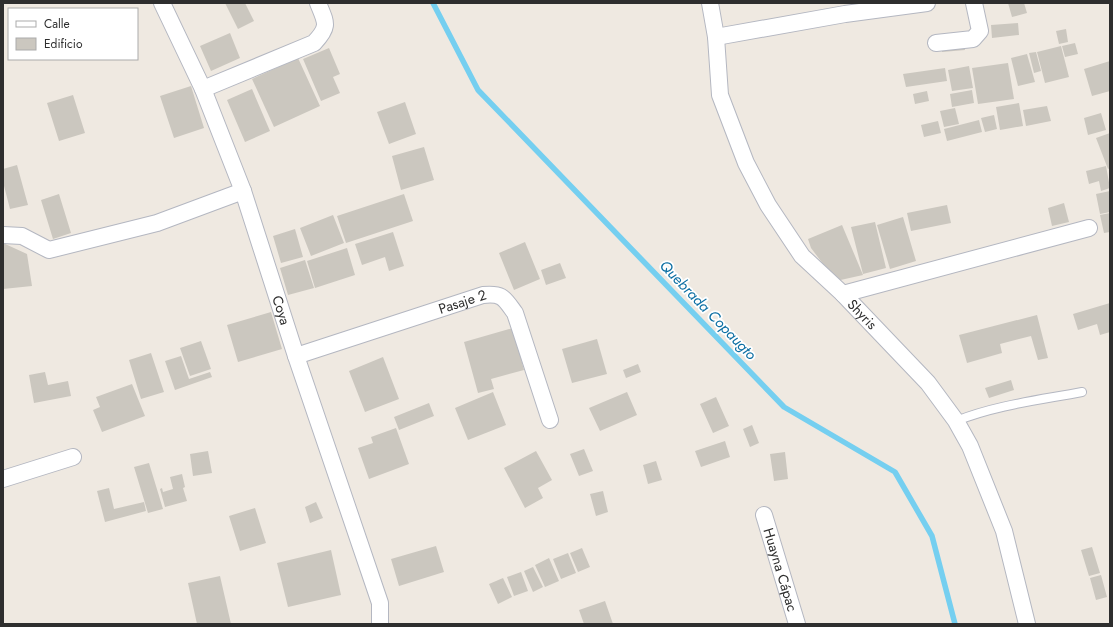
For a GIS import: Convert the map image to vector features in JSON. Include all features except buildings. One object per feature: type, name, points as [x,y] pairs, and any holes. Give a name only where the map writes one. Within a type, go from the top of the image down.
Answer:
[{"type":"street","name":"Coya","points":[[162,3],[203,89],[243,191],[296,356],[380,602],[380,624]]},
{"type":"street","points":[[203,89],[314,43],[324,32],[325,21],[318,3]]},
{"type":"street","name":"Shyris","points":[[710,3],[716,37],[720,95],[746,163],[768,205],[802,256],[843,294],[928,383],[956,421],[970,446],[1004,531],[1028,624]]},
{"type":"street","points":[[716,37],[845,14],[927,3]]},
{"type":"street","points":[[936,43],[973,40],[980,31],[974,3]]},
{"type":"street","points":[[3,235],[22,236],[49,250],[158,223],[243,191]]},
{"type":"street","points":[[843,294],[1089,228]]},
{"type":"street","name":"Pasaje 2","points":[[296,356],[483,295],[495,294],[504,298],[514,313],[550,420]]},
{"type":"street","points":[[3,479],[73,458]]},
{"type":"street","name":"Huayna Cápac","points":[[764,515],[797,624]]},
{"type":"lane","points":[[956,421],[984,411],[1082,392]]},
{"type":"waterway","name":"Quebrada Copaugto","points":[[433,3],[478,90],[784,407],[895,472],[932,536],[955,624]]}]
